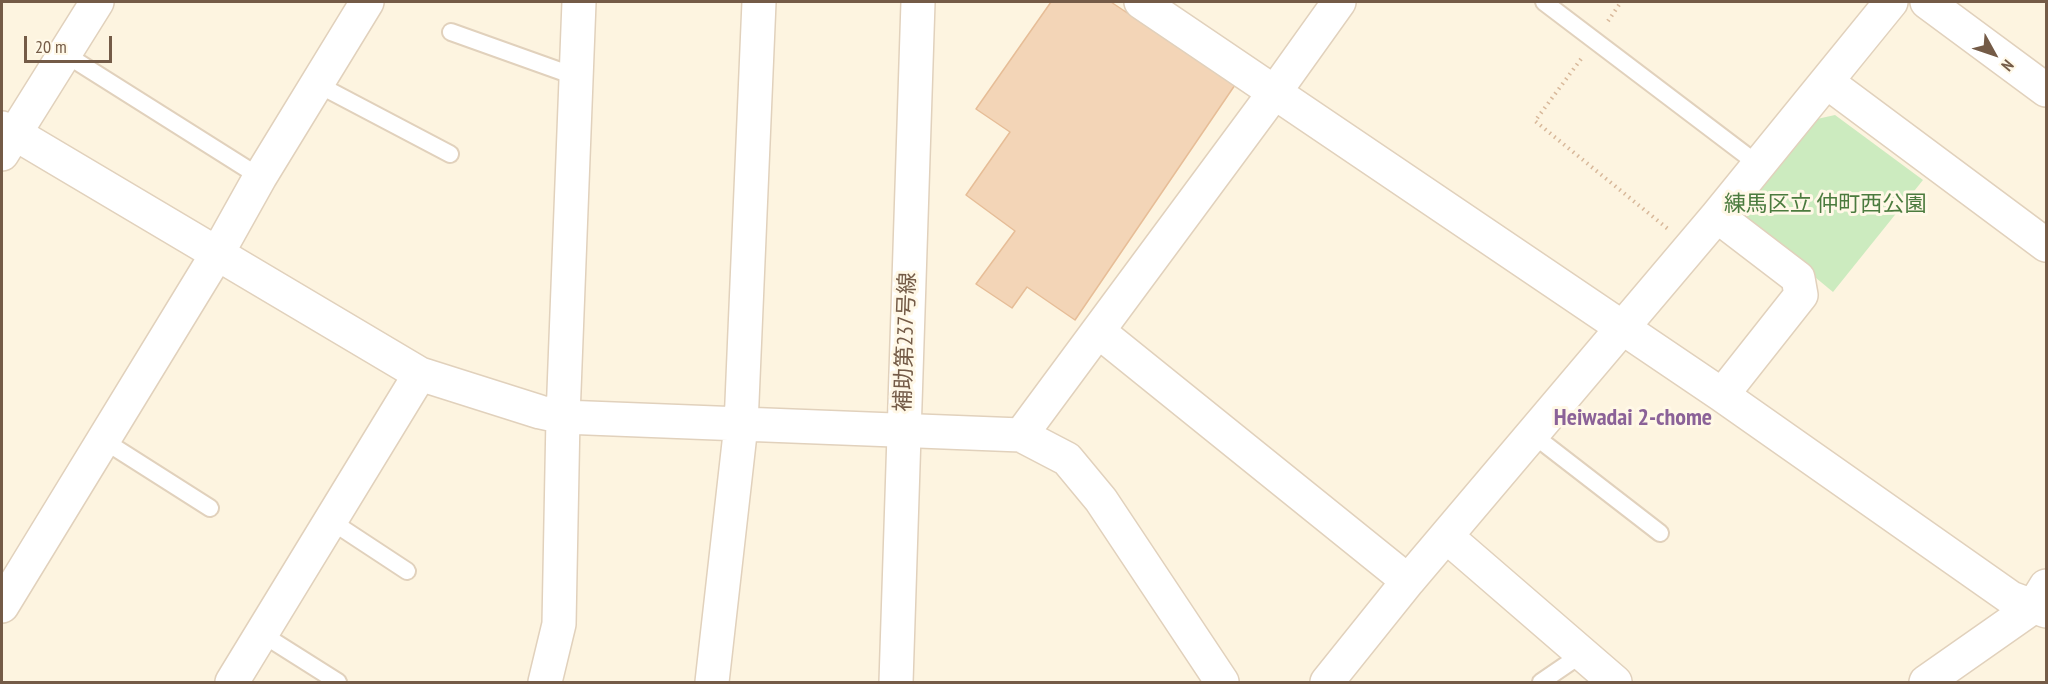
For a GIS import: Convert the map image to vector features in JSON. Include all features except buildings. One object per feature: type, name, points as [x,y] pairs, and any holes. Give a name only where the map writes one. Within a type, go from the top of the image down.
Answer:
[{"type":"street","points":[[98,2],[65,54],[6,138],[217,254],[420,374],[540,412],[563,417],[741,426],[1022,435],[1066,459],[1101,500],[1222,682]]},
{"type":"street","points":[[2,606],[217,254],[260,177],[367,2]]},
{"type":"street","points":[[544,682],[559,624],[563,417],[579,2]]},
{"type":"street","points":[[712,682],[741,426],[759,2]]},
{"type":"street","name":"補助第237号線","points":[[896,682],[918,2]]},
{"type":"street","points":[[1141,2],[1722,395],[2011,598],[2042,602]]},
{"type":"street","points":[[1022,435],[1340,2]]},
{"type":"street","points":[[1327,682],[1408,581],[1717,216],[1891,2]]},
{"type":"street","points":[[1927,2],[2046,90]]},
{"type":"street","points":[[1827,82],[2046,245]]},
{"type":"street","points":[[1717,216],[1798,278],[1801,295],[1722,395]]},
{"type":"street","points":[[1098,331],[1408,581]]},
{"type":"street","points":[[232,682],[420,374]]},
{"type":"street","points":[[1446,536],[1615,682]]},
{"type":"street","points":[[1928,682],[2042,602]]},
{"type":"lane","points":[[1544,2],[1759,165]]},
{"type":"lane","points":[[451,32],[577,77]]},
{"type":"lane","points":[[65,54],[260,177]]},
{"type":"lane","points":[[317,84],[450,154]]},
{"type":"lane","points":[[1532,434],[1660,533]]},
{"type":"lane","points":[[103,440],[210,508]]},
{"type":"lane","points":[[331,521],[407,571]]},
{"type":"lane","points":[[262,634],[338,682]]},
{"type":"lane","points":[[1541,682],[1582,654]]},
{"type":"path","points":[[1621,2],[1535,121],[1690,247]]},
{"type":"green space","name":"練馬区立 仲町西公園","points":[[1835,115],[1923,180],[1833,292],[1747,221],[1747,205],[1817,119]]},
{"type":"district","name":"Heiwadai 2-chome","points":[[1633,418]]}]
